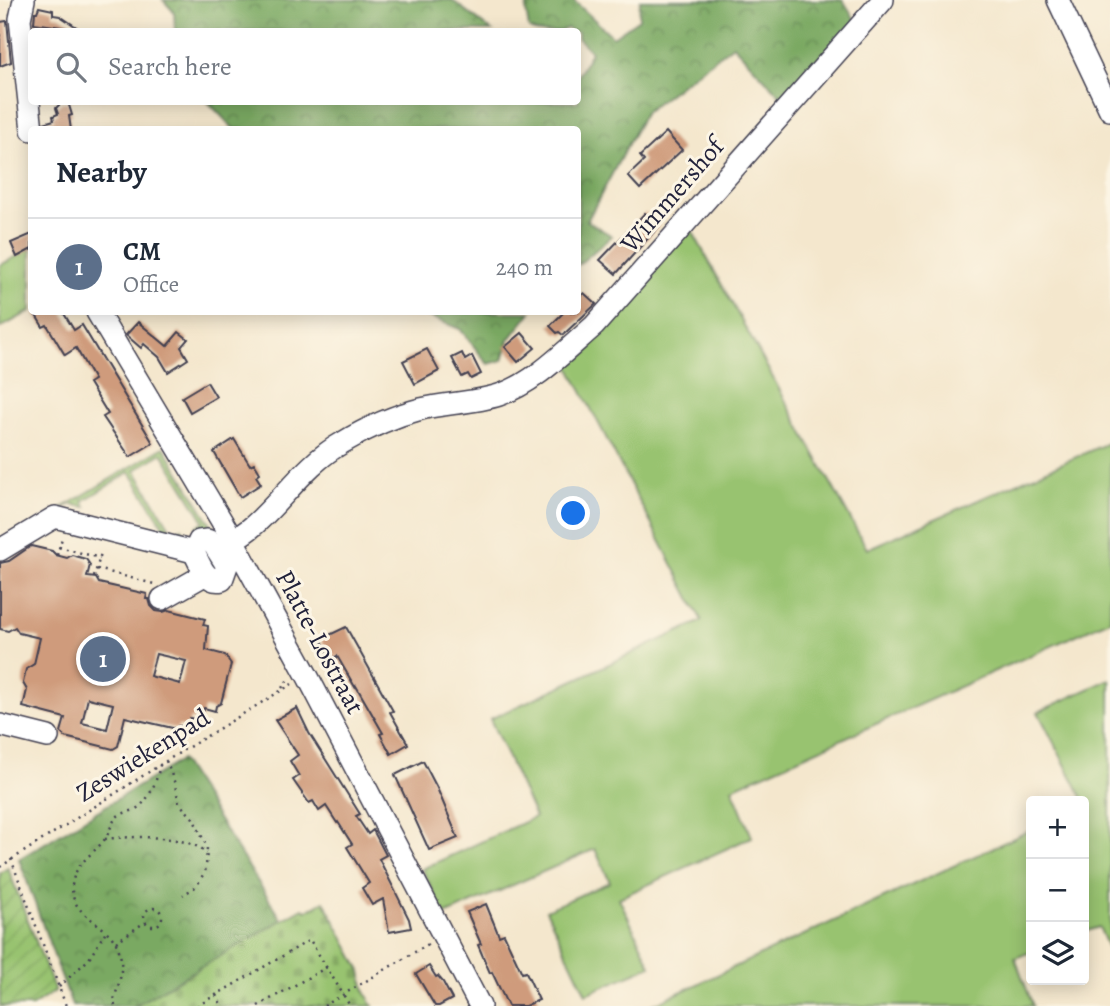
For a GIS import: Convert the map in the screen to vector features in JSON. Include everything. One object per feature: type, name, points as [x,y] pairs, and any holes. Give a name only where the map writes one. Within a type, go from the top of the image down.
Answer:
[{"type":"street","points":[[24,0],[20,19],[28,93]]},
{"type":"street","name":"Wimmershof","points":[[225,545],[252,527],[302,474],[339,444],[382,422],[422,409],[501,394],[532,378],[559,356],[594,326],[883,0]]},
{"type":"street","points":[[1058,0],[1110,110]]},
{"type":"street","points":[[29,105],[32,126]]},
{"type":"street","name":"Platte-Lostraat","points":[[99,315],[225,545],[301,674],[480,1006]]},
{"type":"street","points":[[0,550],[55,517],[194,552],[208,578],[222,580],[226,573],[225,545],[199,541],[194,552]]},
{"type":"street","points":[[158,591],[206,574]]},
{"type":"street","points":[[0,725],[48,737]]},
{"type":"path","points":[[60,547],[100,556],[94,577]]},
{"type":"path","points":[[97,569],[158,591]]},
{"type":"path","name":"Zeswiekenpad","points":[[0,866],[301,674]]},
{"type":"path","points":[[281,689],[301,674]]},
{"type":"path","points":[[166,761],[174,781],[178,803],[194,818],[207,847],[206,869],[197,886],[183,895]]},
{"type":"path","points":[[115,1006],[121,971],[116,942],[79,908],[73,897],[72,886],[76,871],[105,839],[115,818],[141,806],[153,786],[160,765]]},
{"type":"path","points":[[105,839],[153,837],[184,843],[207,853]]},
{"type":"path","points":[[11,859],[66,1006]]},
{"type":"path","points":[[152,908],[160,912],[162,917],[158,925],[149,926],[145,922],[147,911],[152,908]]},
{"type":"path","points":[[116,942],[145,922]]},
{"type":"path","points":[[59,987],[89,959],[106,930]]},
{"type":"path","points":[[324,1006],[443,936]]},
{"type":"path","points":[[197,1006],[310,940],[350,1006]]},
{"type":"path","points":[[258,1006],[327,967]]},
{"type":"path","points":[[216,995],[222,1006]]},
{"type":"green space","points":[[163,0],[452,0],[488,28],[175,28],[174,12]]},
{"type":"green space","points":[[529,0],[573,0],[613,37],[639,19],[640,0],[843,0],[859,26],[789,105],[733,45],[645,112],[587,221],[612,236],[581,262],[581,126],[231,126],[211,105],[581,105],[581,70],[591,52],[581,41],[581,28],[529,28],[526,10]]},
{"type":"green space","points":[[690,227],[867,549],[1110,442],[1110,620],[732,788],[752,837],[619,898],[651,966],[586,994],[546,910],[610,882],[595,849],[445,915],[422,869],[535,817],[490,719],[702,621],[566,361]]},
{"type":"green space","points":[[28,251],[28,313],[0,328],[0,265]]},
{"type":"green space","points":[[425,315],[529,315],[509,340],[503,360],[488,364],[460,329]]},
{"type":"green space","points":[[164,447],[211,524],[208,526],[213,534],[201,535],[196,527],[204,521],[162,453],[135,470],[173,533],[182,528],[187,536],[178,542],[155,533],[164,527],[130,472],[83,501],[86,507],[71,504],[55,512]]},
{"type":"green space","points":[[1110,679],[1110,952],[1099,927],[1089,930],[1089,796],[1081,796],[1038,712]]},
{"type":"green space","points":[[181,760],[282,920],[134,1006],[72,1006],[19,859]]},
{"type":"green space","points":[[1026,832],[1026,954],[1015,958],[1033,1006],[650,1006]]},
{"type":"green space","points":[[8,868],[55,991],[32,1006],[0,1006],[0,873]]},
{"type":"green space","points":[[324,901],[361,971],[365,992],[373,1006],[134,1006],[303,908],[306,911]]},
{"type":"building","points":[[39,7],[53,10],[53,15],[60,16],[78,28],[34,23]]},
{"type":"building","points":[[7,21],[11,62],[0,66],[0,22]]},
{"type":"building","points":[[59,105],[69,105],[72,115],[69,116],[70,126],[44,126],[44,123],[54,120],[53,116],[58,114],[56,108]]},
{"type":"building","points":[[666,132],[682,150],[640,189],[628,176],[644,161],[640,156]]},
{"type":"building","points":[[645,213],[659,226],[616,274],[600,260]]},
{"type":"building","points":[[28,236],[28,251],[17,257],[11,243]]},
{"type":"building","points":[[584,293],[596,304],[563,335],[557,333],[550,326],[561,315],[581,315],[581,296]]},
{"type":"building","points":[[36,315],[65,315],[74,330],[82,325],[153,443],[130,457],[103,417],[108,414],[89,383],[94,380],[76,348],[65,355],[47,325],[43,327]]},
{"type":"building","points":[[138,322],[167,346],[179,332],[188,339],[181,347],[188,359],[168,372],[159,357],[144,344],[141,348],[126,335]]},
{"type":"building","points":[[522,333],[535,348],[518,362],[505,347]]},
{"type":"building","points":[[427,349],[439,371],[415,384],[403,361]]},
{"type":"building","points":[[462,353],[465,360],[472,356],[481,374],[471,379],[468,374],[462,377],[452,358]]},
{"type":"building","points":[[207,382],[216,397],[190,412],[182,397]]},
{"type":"building","points":[[234,439],[250,465],[254,463],[260,473],[256,476],[261,484],[240,497],[214,452]]},
{"type":"building","points":[[31,546],[67,558],[72,555],[86,559],[90,565],[87,577],[96,578],[99,583],[147,594],[146,599],[149,599],[156,611],[169,610],[205,619],[203,625],[208,626],[206,650],[225,655],[231,664],[221,703],[216,706],[215,711],[204,708],[202,718],[190,718],[188,726],[178,726],[177,729],[125,717],[118,746],[113,749],[65,737],[61,732],[65,718],[23,707],[27,690],[23,683],[26,669],[34,664],[40,638],[19,633],[15,627],[8,631],[0,629],[0,563],[9,561]],"holes":[[[156,654],[186,661],[180,684],[150,676]],[[88,698],[113,704],[107,729],[82,723]]]},
{"type":"building","points":[[346,627],[393,711],[390,712],[408,744],[391,754],[380,734],[383,733],[356,686],[337,656],[331,659],[321,639]]},
{"type":"building","points":[[297,708],[309,733],[360,814],[356,816],[368,834],[373,830],[386,855],[379,859],[411,928],[389,932],[383,899],[372,905],[362,888],[369,883],[347,847],[352,844],[326,806],[319,811],[313,801],[309,803],[293,780],[299,776],[290,761],[298,755],[275,720]]},
{"type":"building","points":[[423,761],[458,838],[429,850],[395,775]]},
{"type":"building","points":[[486,904],[499,936],[504,934],[522,973],[526,972],[539,1000],[525,1006],[508,1006],[492,972],[490,973],[467,912]]},
{"type":"building","points":[[429,966],[443,982],[452,999],[439,1006],[435,1006],[416,974]]},
{"type":"place","name":"CM","points":[[103,659]]}]
